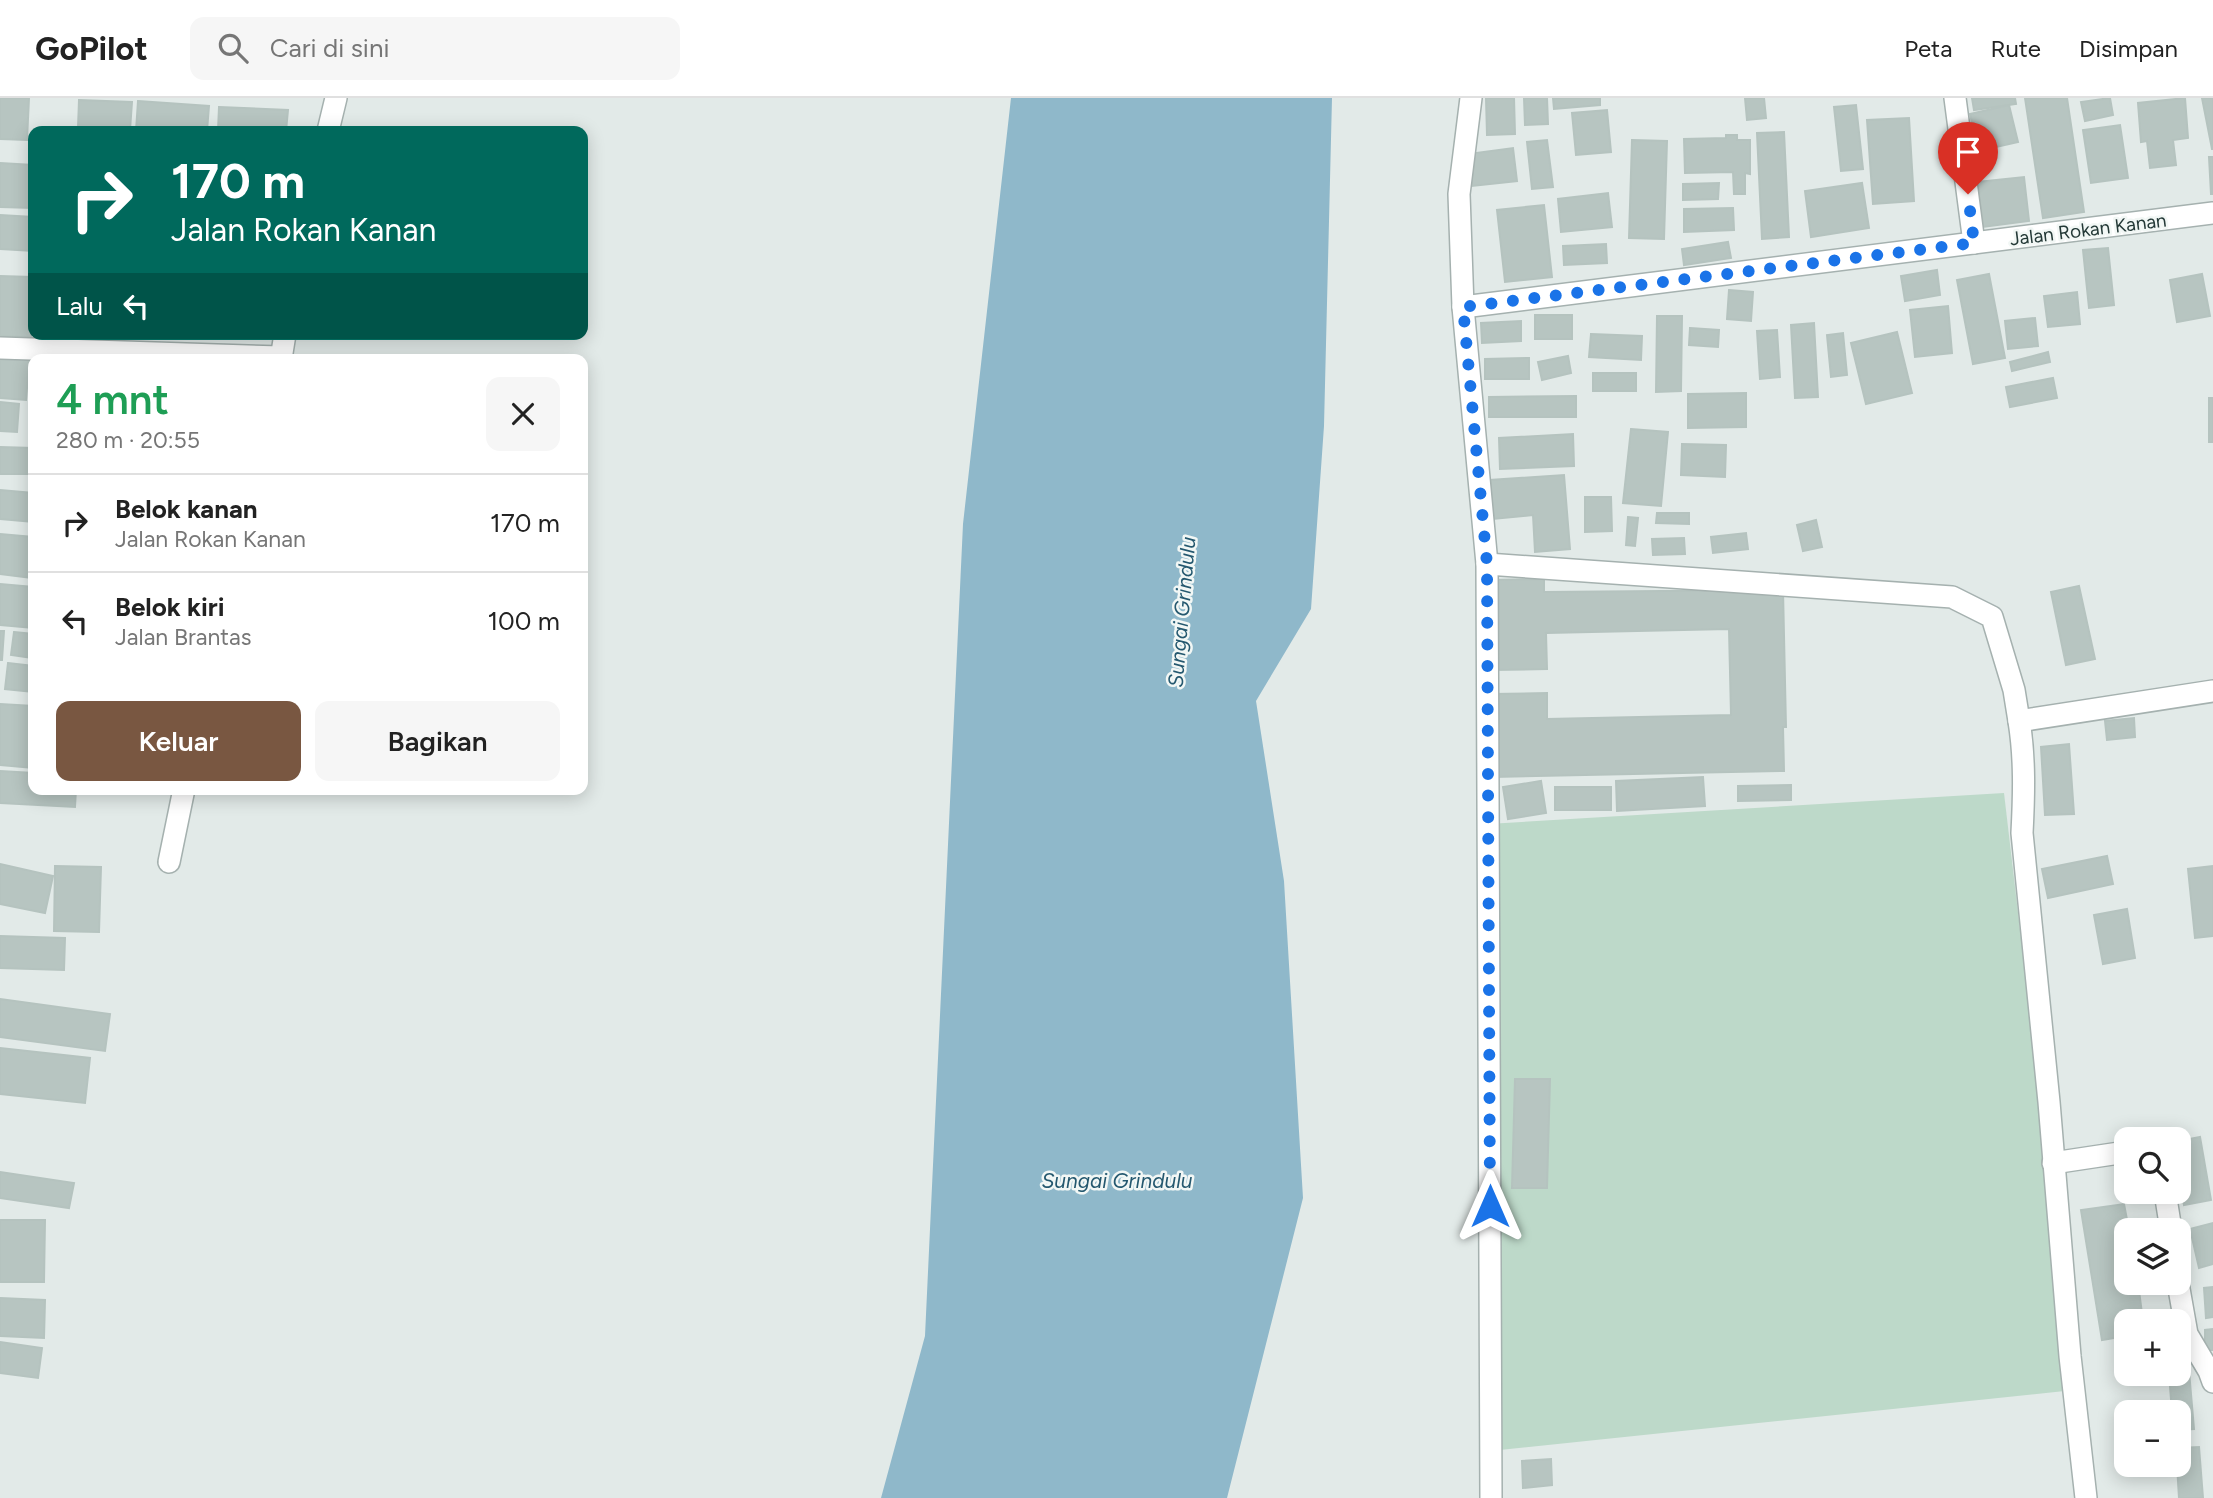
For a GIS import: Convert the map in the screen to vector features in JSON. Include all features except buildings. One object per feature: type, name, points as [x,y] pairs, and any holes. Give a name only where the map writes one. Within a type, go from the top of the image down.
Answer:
[{"type":"street","points":[[329,126],[336,98]]},
{"type":"street","points":[[1471,98],[1459,194],[1463,307],[1487,564],[1491,1498]]},
{"type":"street","points":[[1955,98],[1974,243]]},
{"type":"street","name":"Jalan Rokan Kanan","points":[[1463,307],[2213,213]]},
{"type":"street","points":[[0,348],[169,354]]},
{"type":"street","points":[[1487,564],[1952,597],[1992,617],[2011,679],[2023,746],[2022,833],[2070,1356],[2086,1498]]},
{"type":"street","points":[[2019,721],[2213,691]]},
{"type":"street","points":[[169,862],[183,795]]},
{"type":"street","points":[[2053,1163],[2114,1154]]},
{"type":"street","points":[[2180,1295],[2187,1334],[2213,1382]]},
{"type":"green space","points":[[2004,793],[2074,1390],[1490,1451],[1488,824]]},
{"type":"water","name":"Sungai Grindulu","points":[[1011,98],[1332,98],[1324,426],[1311,609],[1256,701],[1284,881],[1303,1198],[1227,1498],[881,1498],[925,1336],[963,524]]},
{"type":"route","points":[[1490,1206],[1487,564],[1463,307],[1974,243],[1968,194]]}]
